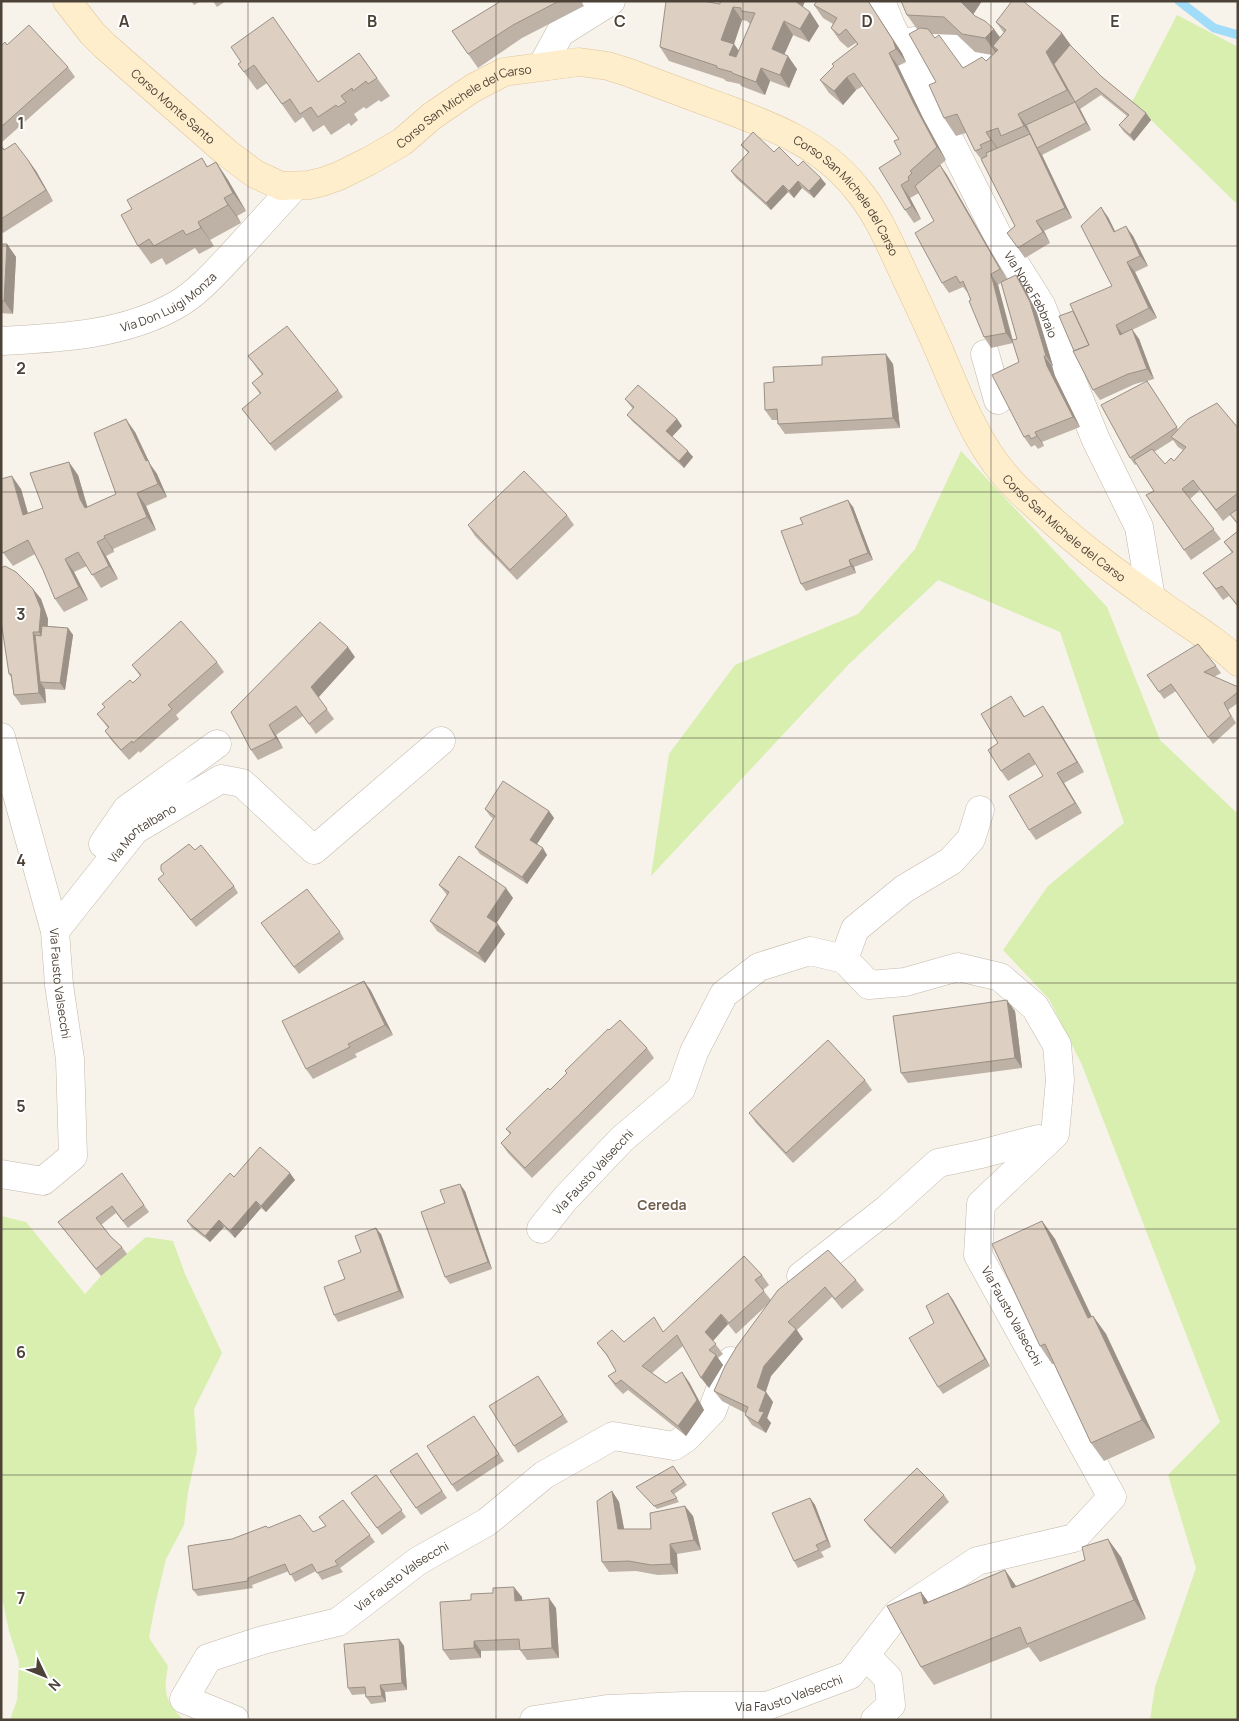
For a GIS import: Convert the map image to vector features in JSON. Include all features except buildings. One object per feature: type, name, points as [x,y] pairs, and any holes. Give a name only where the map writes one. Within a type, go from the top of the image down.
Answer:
[{"type":"main road","name":"Corso Monte Santo","points":[[67,1],[92,33],[105,46],[227,153],[269,182],[282,186],[295,186]]},
{"type":"main road","name":"Corso San Michele del Carso","points":[[295,186],[322,182],[339,176],[385,152],[402,142],[432,116],[473,88],[504,72],[542,66],[579,62],[621,70],[771,126],[816,150],[856,187],[881,226],[976,432],[1002,473],[1019,491],[1073,539],[1151,598],[1207,636],[1238,662]]},
{"type":"street","points":[[542,66],[560,33],[611,1]]},
{"type":"street","name":"Via Nove Febbraio","points":[[881,1],[900,44],[1000,238],[1041,305],[1096,440],[1139,527],[1151,598]]},
{"type":"street","points":[[900,44],[921,40],[937,41],[952,45],[966,56],[994,66],[1014,48]]},
{"type":"street","name":"Via Don Luigi Monza","points":[[1,341],[99,333],[146,319],[179,304],[212,276],[295,186]]},
{"type":"street","points":[[985,354],[998,400]]},
{"type":"street","name":"Via Fausto Valsecchi","points":[[1,737],[55,931],[59,985],[70,1059],[73,1156],[43,1181],[1,1174]]},
{"type":"street","name":"Via Montalbano","points":[[55,931],[135,830],[221,779],[242,783],[314,850],[441,741]]},
{"type":"street","name":"Via Montalbano","points":[[55,931],[97,852],[127,809],[217,744]]},
{"type":"street","points":[[844,959],[854,929],[904,889],[951,861],[971,838],[980,810]]},
{"type":"street","name":"Via Fausto Valsecchi","points":[[534,1720],[607,1709],[767,1706],[850,1674],[898,1614],[977,1561],[1074,1538],[1112,1497],[978,1255],[981,1204],[1055,1134],[1060,1080],[1057,1045],[1035,1008],[1000,977],[958,967],[905,982],[869,985],[844,959],[810,952],[759,967],[724,994],[694,1052],[681,1089],[622,1139],[565,1199],[541,1229]]},
{"type":"street","points":[[784,1290],[887,1209],[938,1163],[1038,1139],[1046,1142]]},
{"type":"street","name":"Via Fausto Valsecchi","points":[[235,1720],[184,1699],[208,1658],[263,1640],[338,1622],[418,1561],[487,1522],[544,1475],[613,1436],[674,1446],[686,1438],[712,1410],[730,1361],[748,1337]]},
{"type":"street","points":[[865,1656],[888,1678],[891,1705],[875,1720]]},
{"type":"green space","points":[[1177,15],[1238,47],[1238,205],[1151,120],[1131,104]]},
{"type":"green space","points":[[961,451],[1107,607],[1160,740],[1238,814],[1238,1720],[1150,1720],[1155,1687],[1196,1568],[1168,1475],[1220,1422],[1082,1065],[1049,999],[1003,950],[1048,886],[1124,823],[1060,632],[938,580],[848,665],[651,876],[669,754],[735,665],[858,614],[915,549]]},
{"type":"green space","points":[[1,1216],[26,1222],[85,1294],[101,1276],[146,1237],[173,1241],[185,1274],[222,1353],[194,1409],[197,1451],[188,1492],[184,1525],[166,1559],[149,1638],[168,1666],[167,1696],[172,1707],[183,1720],[10,1720],[17,1700],[19,1662],[9,1631],[1,1593]]},
{"type":"waterway","points":[[1179,1],[1214,28],[1238,35]]},
{"type":"district","name":"Cereda","points":[[662,1204]]}]
